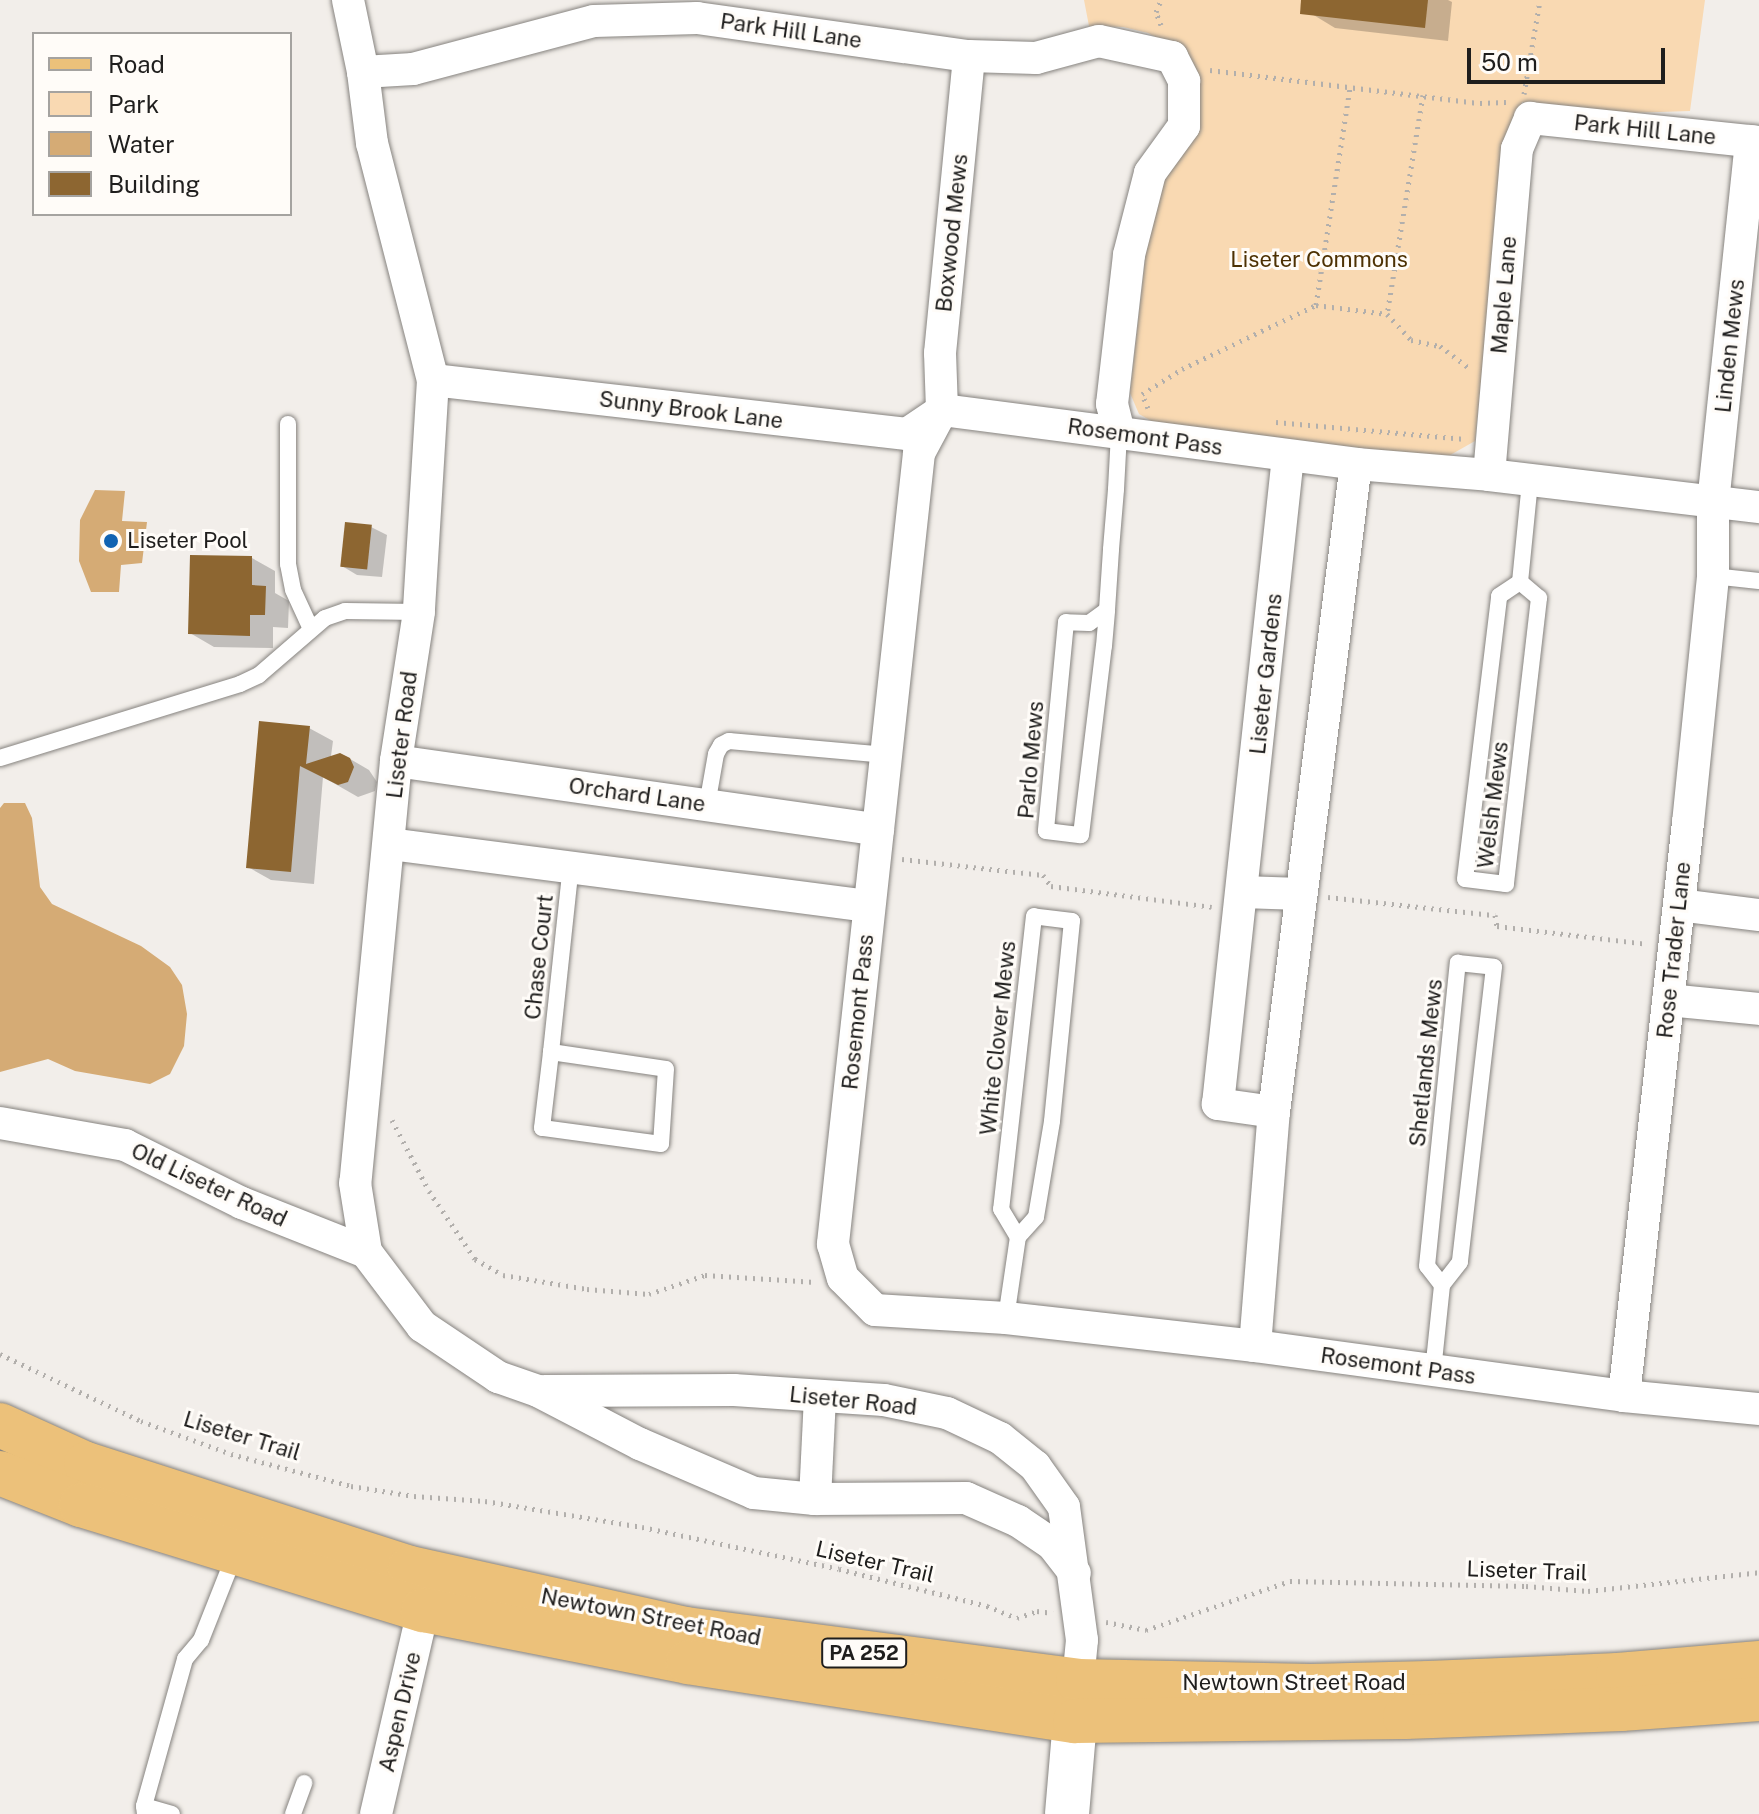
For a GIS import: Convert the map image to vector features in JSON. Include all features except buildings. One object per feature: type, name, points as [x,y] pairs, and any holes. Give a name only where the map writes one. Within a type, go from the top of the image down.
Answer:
[{"type":"main road","name":"Newtown Street Road","points":[[0,1425],[86,1464],[410,1568],[685,1629],[1077,1701],[1618,1675],[1759,1663]]},
{"type":"main road","name":"Newtown Street Road","points":[[0,1473],[81,1505],[423,1610],[688,1662],[1077,1701],[1405,1717],[1621,1709],[1759,1699]]},
{"type":"street","name":"Liseter Road","points":[[348,0],[363,72],[372,143],[433,380],[419,612],[396,761],[355,1183],[366,1252],[422,1326],[498,1377],[538,1391],[640,1444],[754,1493],[815,1499],[966,1498],[1018,1521],[1052,1544],[1075,1573]]},
{"type":"street","name":"Park Hill Lane","points":[[363,72],[413,69],[594,21],[697,9],[969,56],[1036,58],[1099,41],[1172,57]]},
{"type":"street","name":"Boxwood Mews","points":[[942,410],[940,353],[969,56]]},
{"type":"street","points":[[1119,433],[1112,404],[1129,255],[1150,173],[1184,126],[1184,81],[1172,57]]},
{"type":"street","name":"Park Hill Lane","points":[[1520,108],[1755,141]]},
{"type":"street","name":"Maple Lane","points":[[1489,475],[1520,108]]},
{"type":"street","name":"Linden Mews","points":[[1713,503],[1755,141]]},
{"type":"street","name":"Sunny Brook Lane","points":[[433,380],[907,434],[942,410]]},
{"type":"street","name":"Rosemont Pass","points":[[1713,503],[1489,475],[1288,456],[942,410],[919,453],[833,1244],[843,1278],[875,1310],[1006,1318],[1255,1346],[1624,1396],[1759,1409]]},
{"type":"street","name":"Liseter Gardens","points":[[1274,1112],[1218,1104],[1288,456]]},
{"type":"street","points":[[1255,1346],[1274,1112],[1356,464]]},
{"type":"street","points":[[1713,503],[1759,507]]},
{"type":"street","name":"Rose Trader Lane","points":[[1624,1396],[1713,576],[1713,503]]},
{"type":"street","name":"Orchard Lane","points":[[396,761],[707,805],[876,843]]},
{"type":"street","points":[[390,844],[869,906]]},
{"type":"street","points":[[1242,901],[1300,894]]},
{"type":"street","points":[[1679,905],[1759,915]]},
{"type":"street","points":[[1668,1000],[1759,1009]]},
{"type":"street","name":"Old Liseter Road","points":[[0,1123],[125,1145],[242,1203],[366,1252]]},
{"type":"street","name":"Liseter Road","points":[[538,1391],[734,1390],[884,1400],[947,1413],[1000,1438],[1035,1466],[1064,1507],[1082,1640],[1077,1701]]},
{"type":"street","points":[[815,1499],[820,1396]]},
{"type":"street","name":"Aspen Drive","points":[[376,1814],[423,1610]]},
{"type":"street","points":[[1067,1814],[1077,1701]]},
{"type":"lane","points":[[288,424],[288,564],[293,590],[311,629]]},
{"type":"lane","name":"Parlo Mews","points":[[1107,610],[1089,623],[1066,622],[1046,831],[1081,835],[1107,610],[1119,433]]},
{"type":"lane","points":[[1520,582],[1530,481]]},
{"type":"lane","points":[[1713,576],[1759,581]]},
{"type":"lane","name":"Welsh Mews","points":[[1520,582],[1539,598],[1506,884],[1465,879],[1499,596],[1520,582]]},
{"type":"lane","points":[[0,758],[240,684],[267,668],[325,618],[345,611],[419,612]]},
{"type":"lane","points":[[707,805],[716,754],[721,745],[729,741],[886,755]]},
{"type":"lane","name":"Chase Court","points":[[551,1052],[666,1069],[661,1144],[542,1128],[571,866]]},
{"type":"lane","name":"White Clover Mews","points":[[1006,1318],[1018,1237],[1036,1217],[1052,1121],[1072,921],[1034,916],[1001,1209],[1018,1237]]},
{"type":"lane","name":"Shetlands Mews","points":[[1433,1371],[1442,1285],[1460,1262],[1494,967],[1458,963],[1427,1266],[1442,1285]]},
{"type":"lane","points":[[172,1814],[144,1810],[185,1659],[201,1640],[236,1553]]},
{"type":"lane","points":[[293,1814],[304,1783]]},
{"type":"path","points":[[1172,57],[1192,67],[1217,72],[1520,108],[1540,0]]},
{"type":"path","points":[[1316,305],[1350,87]]},
{"type":"path","points":[[1387,314],[1423,95]]},
{"type":"path","points":[[1164,411],[1149,410],[1142,394],[1182,369],[1316,305],[1387,314],[1411,340],[1440,346],[1468,366],[1475,379]]},
{"type":"path","points":[[1271,421],[1470,439]]},
{"type":"path","points":[[876,843],[1043,875],[1051,886],[1242,901]]},
{"type":"path","points":[[1300,894],[1495,915],[1497,926],[1674,947]]},
{"type":"path","points":[[391,1117],[429,1191],[475,1259],[503,1275],[587,1289],[649,1294],[705,1275],[815,1282]]},
{"type":"path","name":"Liseter Trail","points":[[0,1354],[171,1432],[231,1454],[351,1486],[414,1496],[485,1501],[642,1527],[839,1569],[987,1606],[1017,1618],[1037,1611],[1146,1630],[1290,1581],[1526,1586],[1588,1591],[1759,1572]]},
{"type":"green space","name":"Liseter Commons","points":[[1084,0],[1705,0],[1690,111],[1567,115],[1522,102],[1496,236],[1475,441],[1445,458],[1187,428],[1153,422],[1139,414],[1130,393],[1150,215],[1155,193],[1196,135],[1179,50],[1148,33],[1123,27],[1089,26]]},
{"type":"water","name":"Liseter Pool","points":[[95,490],[125,491],[122,521],[147,522],[142,563],[121,565],[119,592],[91,592],[79,561],[80,520]]},
{"type":"water","points":[[4,803],[25,803],[32,818],[40,887],[52,904],[141,946],[170,967],[182,985],[187,1014],[184,1046],[170,1074],[150,1084],[75,1071],[48,1059],[0,1072],[0,808]]},
{"type":"place","name":"Liseter Pool","points":[[111,541]]}]
